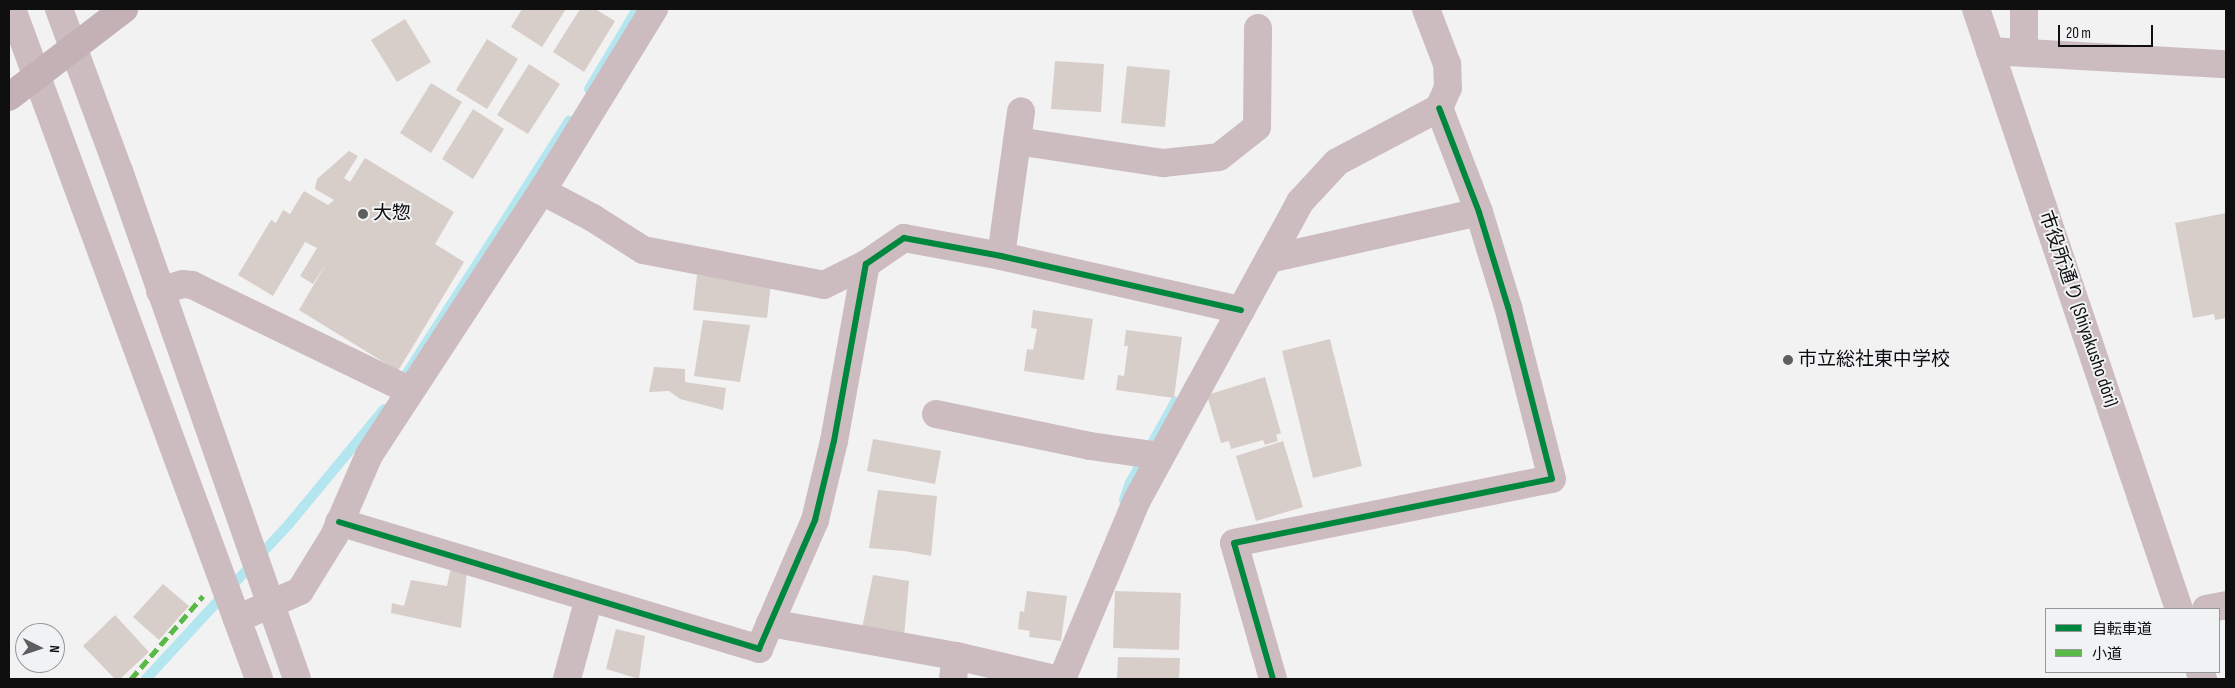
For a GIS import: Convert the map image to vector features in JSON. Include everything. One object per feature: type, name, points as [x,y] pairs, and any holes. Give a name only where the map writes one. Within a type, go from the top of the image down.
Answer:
[{"type":"main road","points":[[9,97],[124,9]]},
{"type":"street","points":[[12,9],[259,679]]},
{"type":"street","points":[[59,9],[297,679]]},
{"type":"street","points":[[231,602],[270,604],[300,592],[334,536],[369,455],[402,387],[542,191],[654,9]]},
{"type":"street","points":[[770,623],[955,668],[1055,678],[1137,500],[1151,455],[1234,308],[1268,259],[1300,202],[1337,162],[1439,108],[1448,88],[1447,64],[1426,9]]},
{"type":"street","name":"市役所通り (Shiyakusho dōri)","points":[[1976,9],[2179,608]]},
{"type":"street","points":[[2024,9],[2024,52]]},
{"type":"street","points":[[1017,141],[1163,163],[1219,157],[1257,127],[1258,28]]},
{"type":"street","points":[[1990,51],[2226,64]]},
{"type":"street","points":[[1273,679],[1234,543],[1552,479],[1508,307],[1479,212],[1439,108]]},
{"type":"street","points":[[1001,256],[1021,111]]},
{"type":"street","points":[[542,191],[593,218],[643,250],[824,285],[866,264],[904,238],[1001,256],[1234,308]]},
{"type":"street","points":[[1268,259],[1479,212]]},
{"type":"street","points":[[340,522],[759,649],[815,520],[834,441],[866,264]]},
{"type":"street","points":[[160,290],[183,284],[192,285],[402,387]]},
{"type":"street","points":[[936,414],[1090,446],[1151,455]]},
{"type":"street","points":[[567,679],[589,598]]},
{"type":"street","points":[[2211,608],[2226,605]]},
{"type":"building","points":[[522,9],[566,9],[542,47],[511,27]]},
{"type":"building","points":[[580,9],[595,9],[615,21],[584,72],[553,52]]},
{"type":"building","points":[[405,19],[431,62],[397,82],[371,40]]},
{"type":"building","points":[[487,39],[518,59],[487,109],[456,90]]},
{"type":"building","points":[[1055,61],[1104,64],[1101,112],[1051,109]]},
{"type":"building","points":[[529,64],[560,84],[528,134],[497,115]]},
{"type":"building","points":[[1127,66],[1170,70],[1165,127],[1121,123]]},
{"type":"building","points":[[431,83],[462,102],[431,153],[400,133]]},
{"type":"building","points":[[473,109],[504,129],[473,179],[442,159]]},
{"type":"building","points":[[349,151],[358,156],[344,178],[350,182],[365,158],[454,212],[435,244],[464,262],[398,371],[299,310],[327,262],[313,284],[300,276],[317,248],[305,242],[273,296],[238,275],[271,220],[276,223],[283,210],[290,214],[304,191],[328,205],[334,200],[315,189],[317,179]]},
{"type":"building","points":[[2226,213],[2226,318],[2215,320],[2214,314],[2193,318],[2175,223]]},
{"type":"building","points":[[697,275],[771,283],[767,318],[693,310]]},
{"type":"building","points":[[1033,310],[1093,319],[1084,380],[1024,371],[1027,349],[1033,350],[1037,329],[1031,328]]},
{"type":"building","points":[[703,320],[750,325],[740,382],[694,376]]},
{"type":"building","points":[[1126,330],[1182,337],[1174,398],[1116,390],[1118,375],[1124,376],[1128,346],[1124,346]]},
{"type":"building","points":[[1330,339],[1362,466],[1313,478],[1282,351]]},
{"type":"building","points":[[654,367],[685,369],[685,382],[726,388],[723,410],[680,399],[669,391],[649,392]]},
{"type":"building","points":[[1265,377],[1281,433],[1276,435],[1278,441],[1265,445],[1263,440],[1231,449],[1229,441],[1221,443],[1207,395]]},
{"type":"building","points":[[873,439],[941,451],[935,484],[867,471]]},
{"type":"building","points":[[1283,441],[1303,507],[1256,521],[1236,456]]},
{"type":"building","points":[[878,490],[937,496],[931,556],[904,551],[869,548]]},
{"type":"building","points":[[451,567],[467,572],[461,628],[391,613],[392,603],[404,606],[411,580],[447,586]]},
{"type":"building","points":[[873,575],[909,581],[904,636],[861,633]]},
{"type":"building","points":[[163,584],[189,606],[159,640],[133,617]]},
{"type":"building","points":[[1027,591],[1067,596],[1061,641],[1029,637],[1030,631],[1018,629],[1020,611],[1024,612]]},
{"type":"building","points":[[1115,591],[1181,593],[1179,650],[1113,648]]},
{"type":"building","points":[[115,615],[149,652],[120,679],[115,679],[83,646]]},
{"type":"building","points":[[616,629],[645,636],[639,679],[606,669]]},
{"type":"building","points":[[1118,657],[1180,658],[1179,679],[1117,679]]},
{"type":"waterway","points":[[589,89],[637,9]]},
{"type":"waterway","points":[[400,384],[569,121]]},
{"type":"waterway","points":[[1124,500],[1130,483],[1175,402]]},
{"type":"waterway","points":[[146,679],[289,524],[384,409]]},
{"type":"marked path","points":[[131,679],[203,596]]},
{"type":"cycle path","points":[[1273,679],[1234,543],[1552,479],[1508,307],[1479,212],[1439,108]]},
{"type":"cycle path","points":[[339,522],[759,649],[815,520],[834,441],[866,264],[904,238],[1001,256],[1241,310]]},
{"type":"place","name":"大惣","points":[[363,214]]},
{"type":"place","name":"市立総社東中学校","points":[[1788,360]]}]
